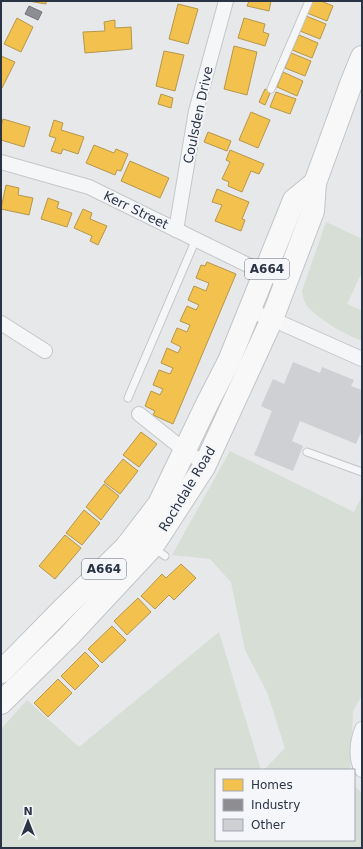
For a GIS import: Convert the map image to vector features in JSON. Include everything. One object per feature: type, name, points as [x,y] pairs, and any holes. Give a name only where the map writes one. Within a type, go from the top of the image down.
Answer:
[{"type":"main road","name":"Rochdale Road","points":[[1,703],[68,637],[159,552],[205,464],[272,319],[314,211],[315,183],[350,84],[362,57]]},
{"type":"main road","name":"Rochdale Road","points":[[1,672],[126,547],[159,504],[184,450],[229,361],[266,273],[294,200],[315,183]]},
{"type":"street","name":"Coulsden Drive","points":[[176,230],[196,111],[226,1]]},
{"type":"street","name":"Kerr Street","points":[[1,162],[89,187],[196,240],[286,282]]},
{"type":"street","points":[[250,311],[362,358]]},
{"type":"street","points":[[1,323],[45,352]]},
{"type":"street","points":[[139,414],[184,450],[205,464]]},
{"type":"street","points":[[362,729],[358,744],[358,756],[362,770]]},
{"type":"lane","points":[[272,89],[309,1]]},
{"type":"lane","points":[[128,398],[196,240]]},
{"type":"lane","points":[[307,452],[362,472]]},
{"type":"shaded area","points":[[326,222],[362,239],[362,272],[347,304],[362,311],[362,341],[340,331],[325,321],[312,311],[305,303],[302,291]]},
{"type":"shaded area","points":[[230,451],[354,512],[362,496],[362,695],[353,711],[350,769],[265,769],[285,748],[267,692],[245,650],[231,582],[210,559],[172,555]]},
{"type":"shaded area","points":[[219,632],[261,769],[215,769],[215,841],[355,841],[355,787],[362,793],[362,848],[1,848],[1,729],[27,700],[79,747]]},
{"type":"building: Homes","points":[[28,1],[46,1],[46,4]]},
{"type":"building: Homes","points":[[249,1],[271,1],[269,11],[247,6]]},
{"type":"building: Homes","points":[[312,1],[321,1],[333,6],[327,21],[307,13]]},
{"type":"building: Homes","points":[[178,4],[198,9],[188,44],[169,39]]},
{"type":"building: Homes","points":[[306,16],[326,24],[320,39],[300,31]]},
{"type":"building: Homes","points":[[17,18],[33,27],[21,52],[4,44]]},
{"type":"building: Homes","points":[[244,18],[265,24],[263,32],[269,34],[265,46],[238,38]]},
{"type":"building: Homes","points":[[115,20],[115,28],[131,27],[132,49],[85,53],[83,32],[105,31],[104,22]]},
{"type":"building: Homes","points":[[299,35],[318,43],[312,58],[292,50]]},
{"type":"building: Homes","points":[[234,46],[257,52],[247,95],[224,89]]},
{"type":"building: Homes","points":[[164,51],[184,55],[175,91],[156,86]]},
{"type":"building: Homes","points":[[291,53],[311,61],[305,76],[285,68]]},
{"type":"building: Homes","points":[[1,56],[15,62],[2,88],[1,88]]},
{"type":"building: Homes","points":[[283,72],[303,81],[297,96],[277,87]]},
{"type":"building: Homes","points":[[265,89],[271,91],[265,105],[259,102]]},
{"type":"building: Homes","points":[[276,92],[296,99],[290,114],[270,107]]},
{"type":"building: Homes","points":[[161,94],[173,98],[171,108],[158,104]]},
{"type":"building: Homes","points":[[251,112],[270,120],[258,148],[239,140]]},
{"type":"building: Homes","points":[[3,119],[30,127],[24,147],[1,140],[1,126]]},
{"type":"building: Homes","points":[[54,120],[63,123],[61,130],[84,137],[78,154],[63,149],[61,154],[51,151],[56,138],[49,136]]},
{"type":"building: Homes","points":[[208,132],[231,141],[227,151],[204,142]]},
{"type":"building: Homes","points":[[94,145],[114,153],[116,149],[128,154],[121,171],[117,170],[115,175],[86,163]]},
{"type":"building: Homes","points":[[230,150],[264,164],[259,174],[251,171],[242,192],[228,186],[229,182],[222,179],[230,162],[226,160]]},
{"type":"building: Homes","points":[[130,161],[169,178],[160,198],[121,181]]},
{"type":"building: Homes","points":[[6,185],[19,188],[18,195],[33,198],[29,215],[1,209]]},
{"type":"building: Homes","points":[[217,189],[249,202],[242,219],[245,220],[241,231],[215,221],[222,205],[212,202]]},
{"type":"building: Homes","points":[[48,198],[59,202],[57,208],[72,213],[67,227],[41,219]]},
{"type":"building: Homes","points":[[83,209],[92,213],[90,219],[107,226],[98,245],[90,241],[92,236],[74,228]]},
{"type":"building: Homes","points":[[207,262],[236,274],[173,424],[153,415],[155,411],[145,406],[151,391],[160,395],[163,389],[153,385],[159,370],[170,374],[173,368],[161,363],[167,348],[178,353],[181,347],[171,342],[177,328],[187,332],[190,325],[180,321],[187,306],[196,310],[199,305],[188,300],[194,286],[206,291],[209,283],[196,278],[201,265],[205,266]]},
{"type":"building: Homes","points":[[141,432],[157,444],[139,467],[123,455]]},
{"type":"building: Homes","points":[[123,459],[138,471],[120,494],[104,482]]},
{"type":"building: Homes","points":[[104,484],[119,496],[101,520],[86,507]]},
{"type":"building: Homes","points":[[84,510],[100,523],[82,545],[66,533]]},
{"type":"building: Homes","points":[[65,535],[81,548],[55,579],[39,566]]},
{"type":"building: Homes","points":[[181,564],[196,578],[174,600],[169,595],[155,609],[141,596],[162,574],[166,578]]},
{"type":"building: Homes","points":[[138,598],[151,612],[127,635],[114,621]]},
{"type":"building: Homes","points":[[112,626],[126,640],[102,663],[88,649]]},
{"type":"building: Homes","points":[[85,652],[99,666],[75,690],[61,676]]},
{"type":"building: Homes","points":[[58,679],[72,693],[48,717],[34,703]]},
{"type":"building: Industry","points":[[29,6],[42,12],[38,20],[25,14]]},
{"type":"building: Other","points":[[293,362],[320,373],[322,367],[354,380],[351,386],[362,390],[362,430],[356,444],[300,421],[292,441],[303,446],[293,471],[254,455],[272,411],[261,406],[273,379],[284,384]]}]
